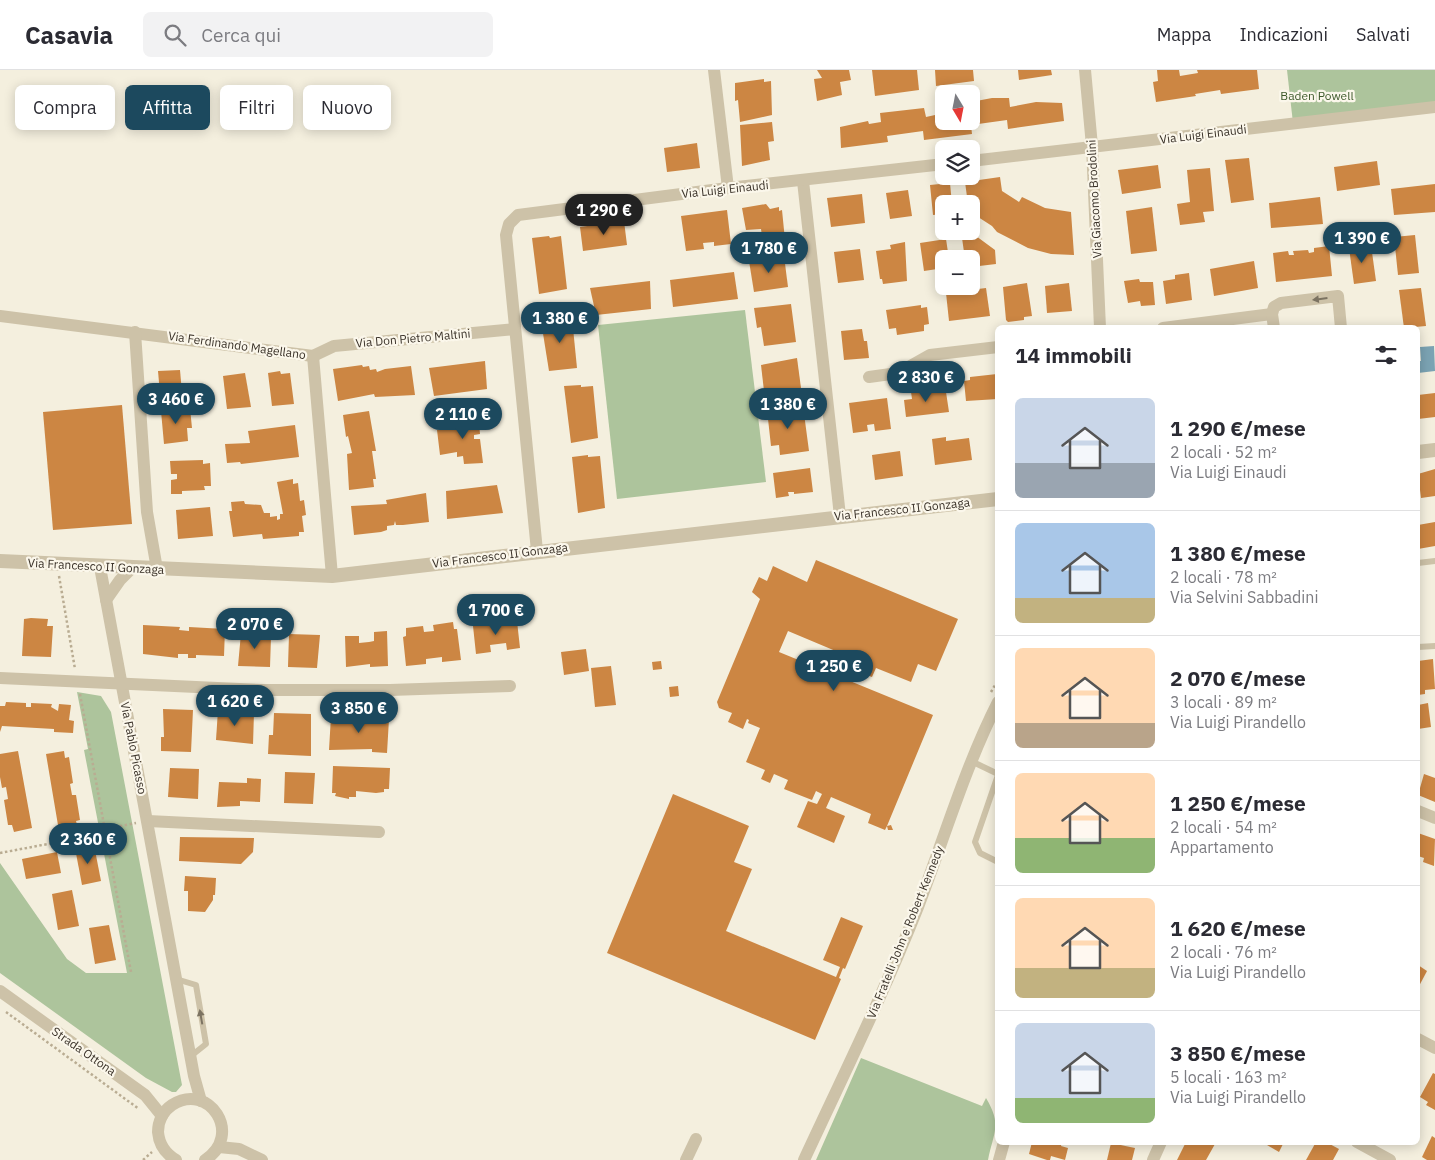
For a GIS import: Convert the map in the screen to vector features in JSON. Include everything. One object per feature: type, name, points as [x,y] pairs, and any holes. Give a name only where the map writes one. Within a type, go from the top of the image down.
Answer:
[{"type":"street","points":[[714,70],[728,188]]},
{"type":"street","name":"Via Giacomo Brodolini","points":[[1085,70],[1092,146],[1100,325]]},
{"type":"street","name":"Via Luigi Einaudi","points":[[980,160],[1435,107]]},
{"type":"street","name":"Via Luigi Einaudi","points":[[537,551],[506,235],[508,224],[518,215],[728,188],[935,165]]},
{"type":"street","points":[[803,181],[840,516]]},
{"type":"street","points":[[1274,325],[1272,314],[1274,307],[1281,303],[1338,296],[1341,325]]},
{"type":"street","points":[[1186,325],[1272,314]]},
{"type":"street","name":"Via Ferdinando Magellano","points":[[0,316],[314,356],[332,576]]},
{"type":"street","name":"Via Don Pietro Maltini","points":[[314,356],[334,346],[515,329]]},
{"type":"street","points":[[135,332],[147,512],[157,569]]},
{"type":"street","points":[[870,377],[898,373],[930,355],[995,347]]},
{"type":"street","points":[[1420,452],[1435,450]]},
{"type":"street","name":"Via Francesco II Gonzaga","points":[[0,561],[332,576],[995,498]]},
{"type":"street","name":"Via Pablo Picasso","points":[[100,567],[190,1057],[201,1101]]},
{"type":"street","points":[[106,600],[120,580],[132,568]]},
{"type":"street","points":[[0,678],[278,690],[390,690],[510,686]]},
{"type":"street","name":"Via Fratelli John e Robert Kennedy","points":[[804,1160],[895,964],[971,761],[995,709]]},
{"type":"street","points":[[1420,812],[1435,818]]},
{"type":"street","points":[[148,821],[379,832]]},
{"type":"street","name":"Strada Ottona","points":[[2,999],[145,1094],[162,1116]]},
{"type":"street","points":[[1420,1040],[1435,1048]]},
{"type":"street","name":"Via Pablo Picasso","points":[[187,1099],[194,1076]]},
{"type":"street","points":[[176,1160],[164,1150],[159,1139],[159,1128],[162,1116],[169,1107],[187,1099],[201,1101],[217,1112],[226,1137],[239,1149],[262,1160]]},
{"type":"street","points":[[205,1160],[219,1148],[223,1130]]},
{"type":"street","points":[[686,1160],[696,1139]]},
{"type":"street","points":[[999,1160],[1003,1145]]},
{"type":"street","points":[[1153,1160],[1160,1145]]},
{"type":"street","points":[[1362,1145],[1390,1160]]},
{"type":"street","points":[[219,1148],[239,1149]]},
{"type":"lane","points":[[1420,563],[1435,561]]},
{"type":"lane","points":[[1420,648],[1435,646]]},
{"type":"lane","points":[[971,761],[995,773]]},
{"type":"lane","points":[[995,784],[975,842],[980,853],[995,860]]},
{"type":"lane","points":[[176,979],[196,985],[206,1044],[190,1057]]},
{"type":"path","points":[[59,575],[131,972]]},
{"type":"path","points":[[105,829],[148,821]]},
{"type":"path","points":[[0,853],[106,833]]},
{"type":"path","points":[[2,999],[143,1112]]},
{"type":"path","points":[[151,1144],[152,1151]]},
{"type":"green space","name":"Baden Powell","points":[[1287,70],[1435,70],[1435,107],[1293,123]]},
{"type":"green space","points":[[745,310],[766,482],[617,499],[598,325]]},
{"type":"green space","points":[[77,692],[101,696],[111,712],[182,1085],[176,1092],[172,1092],[146,1078],[0,973],[0,863],[67,959],[86,973],[127,973],[84,750],[88,749]]},
{"type":"green space","points":[[861,1058],[982,1106],[986,1098],[994,1115],[995,1122],[988,1160],[816,1160]]},
{"type":"water","points":[[1434,346],[1435,371],[1420,373],[1420,347]]},
{"type":"building","points":[[817,70],[849,70],[851,80],[840,82],[842,95],[817,101],[814,79],[822,78]]},
{"type":"building","points":[[872,70],[917,70],[919,90],[875,96]]},
{"type":"building","points":[[935,70],[973,70],[974,81],[936,85]]},
{"type":"building","points":[[1018,70],[1051,70],[1052,75],[1019,80]]},
{"type":"building","points":[[1157,70],[1179,70],[1180,76],[1198,73],[1197,70],[1257,70],[1259,89],[1221,94],[1220,90],[1156,102],[1153,82],[1158,81]]},
{"type":"building","points":[[764,79],[764,82],[771,81],[772,115],[740,122],[738,100],[735,101],[735,83]]},
{"type":"building","points":[[1009,98],[1010,107],[1036,102],[1062,103],[1064,121],[1008,129],[1007,120],[980,124],[980,100]]},
{"type":"building","points":[[924,108],[926,117],[935,115],[935,130],[972,130],[972,134],[924,140],[923,131],[887,136],[888,142],[841,148],[840,127],[868,121],[869,124],[881,122],[880,113]]},
{"type":"building","points":[[772,122],[774,141],[768,142],[770,160],[742,166],[740,125]]},
{"type":"building","points":[[697,143],[700,168],[667,172],[664,148]]},
{"type":"building","points":[[1249,158],[1254,200],[1231,203],[1225,160]]},
{"type":"building","points":[[1377,161],[1380,185],[1337,191],[1334,167]]},
{"type":"building","points":[[1158,165],[1161,188],[1122,194],[1118,170]]},
{"type":"building","points":[[1210,168],[1214,211],[1203,212],[1205,222],[1180,225],[1177,204],[1190,202],[1187,170]]},
{"type":"building","points":[[1000,177],[1002,191],[1019,202],[1022,197],[1045,208],[1071,212],[1074,255],[1051,254],[1028,248],[997,232],[992,226],[980,218],[980,195],[967,195],[965,185],[980,185],[980,180]]},
{"type":"building","points":[[1435,184],[1435,212],[1394,215],[1391,189]]},
{"type":"building","points":[[930,185],[950,185],[951,195],[935,195],[935,215],[933,215]]},
{"type":"building","points":[[908,190],[912,216],[890,219],[886,193]]},
{"type":"building","points":[[862,194],[865,223],[831,227],[827,198]]},
{"type":"building","points":[[1320,197],[1323,224],[1271,228],[1269,203]]},
{"type":"building","points":[[766,204],[770,209],[779,207],[779,211],[782,210],[785,240],[763,243],[761,229],[746,230],[742,208]]},
{"type":"building","points":[[1152,207],[1157,251],[1131,254],[1126,211]]},
{"type":"building","points":[[727,210],[731,244],[714,246],[714,242],[703,243],[704,249],[686,251],[681,216]]},
{"type":"building","points":[[624,221],[627,245],[583,251],[580,227]]},
{"type":"building","points":[[1415,235],[1419,273],[1398,275],[1394,237]]},
{"type":"building","points":[[549,236],[550,238],[561,236],[567,289],[539,294],[532,238]]},
{"type":"building","points":[[980,239],[995,250],[996,264],[980,266],[980,250],[964,250],[962,240]]},
{"type":"building","points":[[946,240],[948,250],[935,250],[935,269],[924,271],[920,243]]},
{"type":"building","points":[[905,242],[907,281],[883,284],[882,279],[880,279],[876,251],[891,249],[890,245]]},
{"type":"building","points":[[1371,245],[1376,281],[1354,284],[1349,248]]},
{"type":"building","points":[[1329,246],[1332,276],[1276,282],[1273,253],[1288,251],[1289,255],[1294,255],[1293,251],[1308,250],[1309,253],[1314,252],[1314,248]]},
{"type":"building","points":[[860,249],[864,280],[838,283],[834,252]]},
{"type":"building","points":[[784,256],[788,287],[754,292],[749,261]]},
{"type":"building","points":[[1254,261],[1258,288],[1214,296],[1210,269]]},
{"type":"building","points":[[734,272],[738,299],[673,307],[670,280]]},
{"type":"building","points":[[1189,273],[1192,300],[1166,304],[1163,281],[1175,279],[1175,275]]},
{"type":"building","points":[[1139,279],[1140,282],[1153,282],[1155,305],[1141,306],[1140,301],[1128,303],[1124,281]]},
{"type":"building","points":[[650,281],[651,309],[596,315],[590,288]]},
{"type":"building","points":[[1027,283],[1032,316],[1024,317],[1024,320],[1008,322],[1006,320],[1003,287]]},
{"type":"building","points":[[1069,283],[1072,311],[1047,313],[1045,286]]},
{"type":"building","points":[[986,288],[990,316],[949,321],[946,295],[980,295],[980,289]]},
{"type":"building","points":[[1421,288],[1426,326],[1404,325],[1399,290]]},
{"type":"building","points":[[791,304],[796,342],[764,346],[761,327],[757,328],[754,308]]},
{"type":"building","points":[[921,305],[921,308],[927,307],[929,324],[924,325],[924,331],[897,335],[896,328],[889,329],[886,310]]},
{"type":"building","points":[[572,318],[577,368],[549,371],[541,321]]},
{"type":"building","points":[[862,329],[864,341],[867,341],[869,358],[844,360],[841,331]]},
{"type":"building","points":[[797,358],[801,388],[764,391],[761,365]]},
{"type":"building","points":[[485,361],[487,389],[434,396],[429,368]]},
{"type":"building","points":[[362,365],[363,367],[369,366],[370,370],[376,369],[377,372],[385,369],[411,366],[415,395],[375,397],[374,394],[338,401],[333,369]]},
{"type":"building","points":[[180,370],[182,393],[160,394],[158,371]]},
{"type":"building","points":[[280,371],[281,374],[290,373],[294,404],[272,406],[268,373]]},
{"type":"building","points":[[245,373],[251,407],[227,409],[223,376]]},
{"type":"building","points":[[995,374],[995,399],[966,401],[964,381],[970,380],[970,377]]},
{"type":"building","points":[[581,385],[581,387],[593,386],[598,438],[571,443],[564,386]]},
{"type":"building","points":[[939,389],[939,393],[946,392],[949,412],[906,417],[904,400],[912,399],[911,392]]},
{"type":"building","points":[[1435,393],[1435,417],[1420,419],[1420,395]]},
{"type":"building","points":[[887,398],[891,429],[875,431],[874,424],[867,425],[868,431],[853,433],[849,403]]},
{"type":"building","points":[[122,405],[132,524],[53,530],[43,412]]},
{"type":"building","points":[[803,406],[809,451],[780,455],[779,445],[771,446],[767,410]]},
{"type":"building","points":[[190,408],[192,428],[187,428],[188,441],[164,444],[161,411]]},
{"type":"building","points":[[369,411],[376,451],[372,451],[376,479],[373,479],[374,487],[349,490],[347,454],[352,453],[348,436],[346,437],[343,415]]},
{"type":"building","points":[[478,412],[480,434],[474,435],[474,439],[480,439],[483,463],[464,464],[463,456],[457,457],[457,452],[440,455],[437,430],[454,428],[454,425],[460,424],[459,416]]},
{"type":"building","points":[[295,425],[299,457],[241,464],[240,462],[227,463],[225,444],[250,443],[248,431]]},
{"type":"building","points":[[946,437],[946,441],[969,438],[972,460],[935,465],[932,439]]},
{"type":"building","points":[[900,451],[903,476],[875,480],[872,455]]},
{"type":"building","points":[[588,455],[588,457],[600,456],[605,508],[578,513],[572,457]]},
{"type":"building","points":[[203,460],[203,464],[210,463],[211,486],[204,486],[205,490],[182,491],[182,494],[171,494],[171,480],[177,479],[177,474],[171,474],[170,461]]},
{"type":"building","points":[[810,468],[813,492],[794,494],[794,492],[788,492],[789,496],[776,498],[773,473]]},
{"type":"building","points":[[1435,469],[1435,496],[1421,498],[1420,473]]},
{"type":"building","points":[[293,479],[293,484],[298,483],[300,501],[304,500],[306,515],[302,516],[304,532],[299,532],[299,536],[263,539],[262,534],[233,537],[229,511],[232,511],[231,502],[244,501],[245,504],[261,505],[264,513],[270,513],[270,517],[277,516],[277,520],[280,519],[280,514],[283,514],[277,482]]},
{"type":"building","points":[[497,485],[503,513],[447,519],[446,491]]},
{"type":"building","points":[[426,493],[429,522],[396,525],[395,521],[394,525],[387,526],[387,530],[354,535],[351,506],[387,504],[386,500]]},
{"type":"building","points":[[210,507],[213,536],[178,539],[176,510]]},
{"type":"building","points":[[1435,522],[1435,546],[1420,549],[1420,525]]},
{"type":"building","points":[[816,560],[958,619],[936,671],[918,664],[911,682],[876,668],[872,677],[853,670],[857,660],[788,631],[779,652],[933,715],[885,830],[868,823],[871,814],[831,797],[826,808],[845,816],[834,843],[797,827],[808,801],[817,804],[822,794],[816,791],[812,800],[784,789],[788,780],[774,774],[770,783],[761,779],[765,770],[746,762],[760,728],[748,723],[749,720],[747,719],[743,729],[728,722],[732,713],[719,708],[717,702],[760,599],[752,592],[759,577],[767,581],[773,566],[807,582]]},
{"type":"building","points":[[24,619],[48,619],[47,626],[53,626],[51,657],[22,656]]},
{"type":"building","points":[[517,621],[520,648],[507,650],[506,643],[490,645],[491,652],[476,654],[473,626]]},
{"type":"building","points":[[453,622],[454,629],[457,629],[461,660],[442,662],[442,657],[426,659],[426,664],[406,666],[403,637],[406,636],[406,628],[423,626],[424,632],[434,631],[433,625]]},
{"type":"building","points":[[143,625],[180,627],[179,630],[189,631],[189,627],[225,629],[224,656],[196,655],[196,658],[188,658],[188,654],[178,654],[178,658],[143,654]]},
{"type":"building","points":[[387,631],[388,666],[370,667],[370,664],[346,667],[345,636],[359,636],[359,643],[369,642],[374,641],[374,632]]},
{"type":"building","points":[[241,633],[265,634],[265,637],[271,637],[270,667],[238,666]]},
{"type":"building","points":[[289,634],[320,635],[317,668],[288,667]]},
{"type":"building","points":[[586,649],[589,671],[564,675],[561,652]]},
{"type":"building","points":[[1433,659],[1435,689],[1425,690],[1425,694],[1420,695],[1420,661]]},
{"type":"building","points":[[661,661],[662,669],[653,670],[652,662]]},
{"type":"building","points":[[611,666],[616,705],[595,707],[591,668]]},
{"type":"building","points":[[678,686],[679,696],[670,697],[669,687]]},
{"type":"building","points":[[6,702],[26,703],[26,707],[31,707],[31,703],[52,704],[51,707],[58,711],[59,704],[71,705],[69,720],[74,721],[73,733],[54,732],[54,729],[2,726],[0,732],[0,706],[5,706]]},
{"type":"building","points":[[1428,703],[1431,727],[1420,729],[1420,705]]},
{"type":"building","points":[[163,709],[193,710],[191,752],[161,751],[161,737],[164,737]]},
{"type":"building","points":[[218,710],[254,712],[253,744],[216,740]]},
{"type":"building","points":[[274,713],[311,714],[311,756],[268,754],[269,735],[273,735]]},
{"type":"building","points":[[331,716],[356,717],[356,721],[363,721],[364,718],[389,719],[387,753],[372,752],[372,749],[329,750]]},
{"type":"building","points":[[18,751],[32,828],[14,832],[12,825],[8,825],[4,800],[8,799],[6,787],[2,788],[0,777],[0,754]]},
{"type":"building","points":[[64,751],[65,758],[69,757],[73,783],[70,784],[72,795],[76,795],[80,820],[76,821],[78,828],[59,831],[46,754]]},
{"type":"building","points":[[333,766],[390,768],[389,789],[376,793],[356,791],[356,797],[349,797],[349,799],[335,796],[336,793],[332,793]]},
{"type":"building","points":[[170,768],[199,769],[198,799],[168,797]]},
{"type":"building","points":[[285,772],[315,773],[313,804],[284,803]]},
{"type":"building","points":[[1424,774],[1435,778],[1435,802],[1420,796]]},
{"type":"building","points":[[247,778],[261,779],[260,802],[240,801],[240,806],[217,807],[219,782],[247,783]]},
{"type":"building","points":[[673,794],[749,826],[734,862],[752,869],[726,931],[836,977],[840,967],[823,960],[841,917],[863,926],[845,969],[843,968],[839,978],[841,979],[815,1040],[607,953]]},
{"type":"building","points":[[891,825],[893,830],[888,830],[887,826]]},
{"type":"building","points":[[1420,834],[1435,839],[1434,866],[1423,862],[1424,858],[1420,857]]},
{"type":"building","points":[[180,837],[254,838],[253,852],[241,864],[179,861]]},
{"type":"building","points":[[94,845],[101,881],[82,885],[75,848]]},
{"type":"building","points":[[57,852],[61,873],[26,879],[22,859]]},
{"type":"building","points":[[185,876],[216,878],[215,895],[213,895],[213,900],[205,912],[188,911],[188,891],[184,891]]},
{"type":"building","points":[[72,890],[79,926],[58,930],[52,894]]},
{"type":"building","points":[[109,925],[116,960],[95,964],[89,928]]},
{"type":"building","points":[[1420,966],[1427,971],[1420,984]]},
{"type":"building","points":[[1433,1073],[1435,1074],[1435,1110],[1426,1105],[1428,1102],[1420,1097]]},
{"type":"building","points":[[1432,1136],[1435,1138],[1435,1160],[1427,1160],[1422,1157]]},
{"type":"building","points":[[1031,1145],[1061,1145],[1068,1148],[1065,1160],[1051,1156],[1050,1160],[1047,1160],[1029,1154]]},
{"type":"building","points":[[1111,1145],[1135,1148],[1132,1160],[1107,1160]]},
{"type":"building","points":[[1184,1145],[1214,1145],[1206,1160],[1177,1160]]},
{"type":"building","points":[[1267,1145],[1282,1145],[1279,1152]]},
{"type":"building","points":[[1314,1145],[1332,1145],[1339,1149],[1333,1160],[1306,1160]]}]
